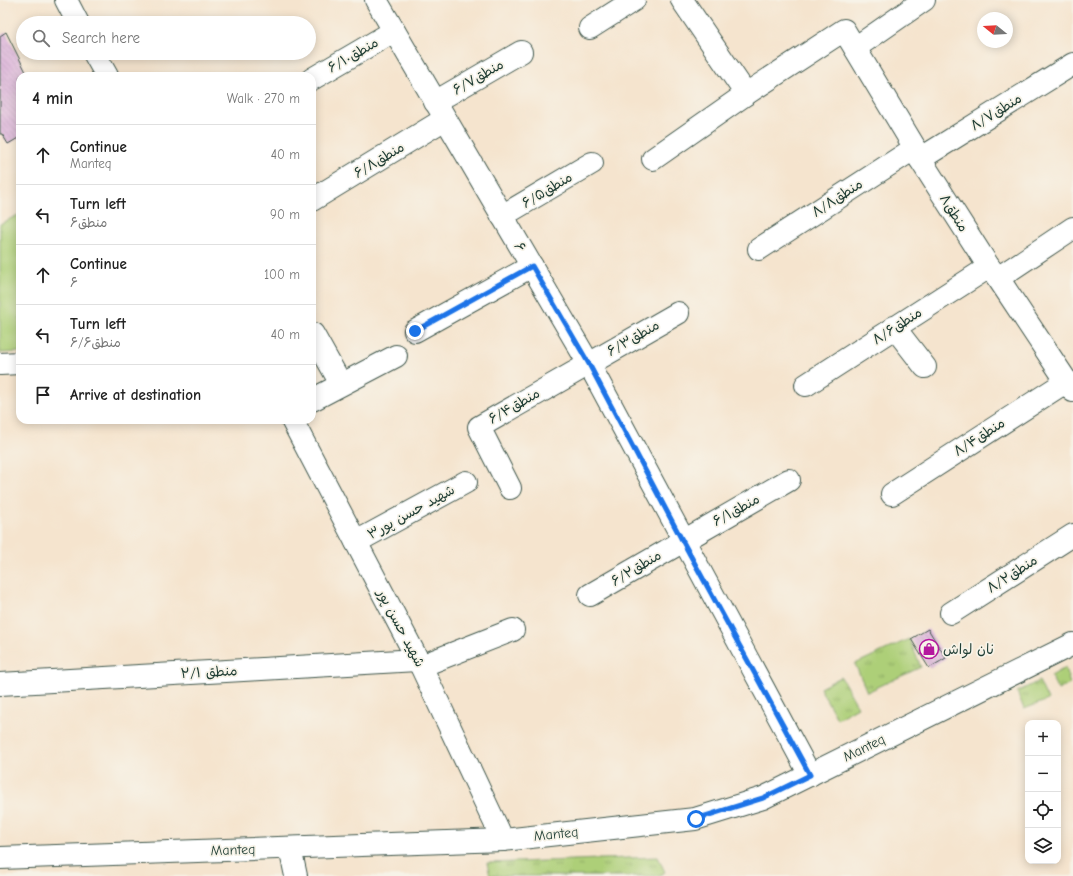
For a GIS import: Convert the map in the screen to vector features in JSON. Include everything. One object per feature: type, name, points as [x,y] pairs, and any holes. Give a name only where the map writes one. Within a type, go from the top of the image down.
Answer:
[{"type":"street","points":[[66,0],[74,16]]},
{"type":"street","name":"۶","points":[[376,0],[589,364],[682,540],[810,775]]},
{"type":"street","points":[[590,28],[634,0]]},
{"type":"street","points":[[682,0],[746,94]]},
{"type":"street","points":[[653,159],[746,94],[924,0]]},
{"type":"street","name":"منطق۶/۱۰","points":[[316,76],[394,31]]},
{"type":"street","name":"منطق۸","points":[[850,39],[918,153],[993,273],[1070,386]]},
{"type":"street","name":"منطق۶/۷","points":[[440,110],[521,52]]},
{"type":"street","points":[[98,60],[105,72]]},
{"type":"street","name":"منطق۸/۷","points":[[918,153],[1073,64]]},
{"type":"street","name":"منطق۶/۸","points":[[316,197],[440,110]]},
{"type":"street","name":"منطق۸/۸","points":[[759,249],[918,153]]},
{"type":"street","name":"منطق۶/۵","points":[[502,216],[592,164]]},
{"type":"street","name":"منطق۸/۶","points":[[806,385],[894,328],[1073,228]]},
{"type":"street","points":[[415,331],[532,266]]},
{"type":"street","name":"منطق۶/۳","points":[[589,364],[678,313]]},
{"type":"street","points":[[894,328],[925,367]]},
{"type":"street","points":[[316,339],[341,384]]},
{"type":"street","points":[[316,398],[396,356]]},
{"type":"street","points":[[0,364],[16,364]]},
{"type":"street","name":"منطق۶/۴","points":[[510,488],[479,426],[589,364]]},
{"type":"street","name":"منطق۸/۴","points":[[892,494],[1070,386]]},
{"type":"street","name":"شهید حسن پور","points":[[294,424],[419,663],[503,840]]},
{"type":"street","name":"منطق۶/۱","points":[[682,540],[789,480]]},
{"type":"street","name":"شهید حسن پور۳","points":[[356,542],[466,482]]},
{"type":"street","name":"منطق۸/۲","points":[[951,613],[1073,535]]},
{"type":"street","name":"منطق۶/۲","points":[[590,595],[682,540]]},
{"type":"street","name":"منطق ۲/۱","points":[[0,684],[419,663],[513,630]]},
{"type":"street","name":"Manteq","points":[[0,858],[503,840],[696,819],[763,798],[1073,644]]},
{"type":"street","points":[[290,848],[296,876]]},
{"type":"green space","points":[[16,216],[16,352],[0,353],[0,224]]},
{"type":"green space","points":[[909,639],[921,667],[867,692],[855,664]]},
{"type":"green space","points":[[1065,668],[1070,684],[1058,690],[1051,676]]},
{"type":"green space","points":[[841,677],[858,707],[837,719],[820,688]]},
{"type":"green space","points":[[1039,681],[1048,700],[1024,709],[1017,692]]},
{"type":"green space","points":[[658,857],[665,872],[658,876],[490,876],[487,863]]},
{"type":"building","points":[[6,32],[16,52],[16,60],[20,60],[26,72],[16,72],[16,139],[8,144],[2,134],[0,134],[0,36]]},
{"type":"building","name":"نان لواش","points":[[928,629],[946,658],[929,668],[911,639]]},
{"type":"place","name":"نان لواش","points":[[929,649]]},
{"type":"route","points":[[415,331],[532,266],[589,364],[682,540],[810,775],[763,798],[696,819]]}]
